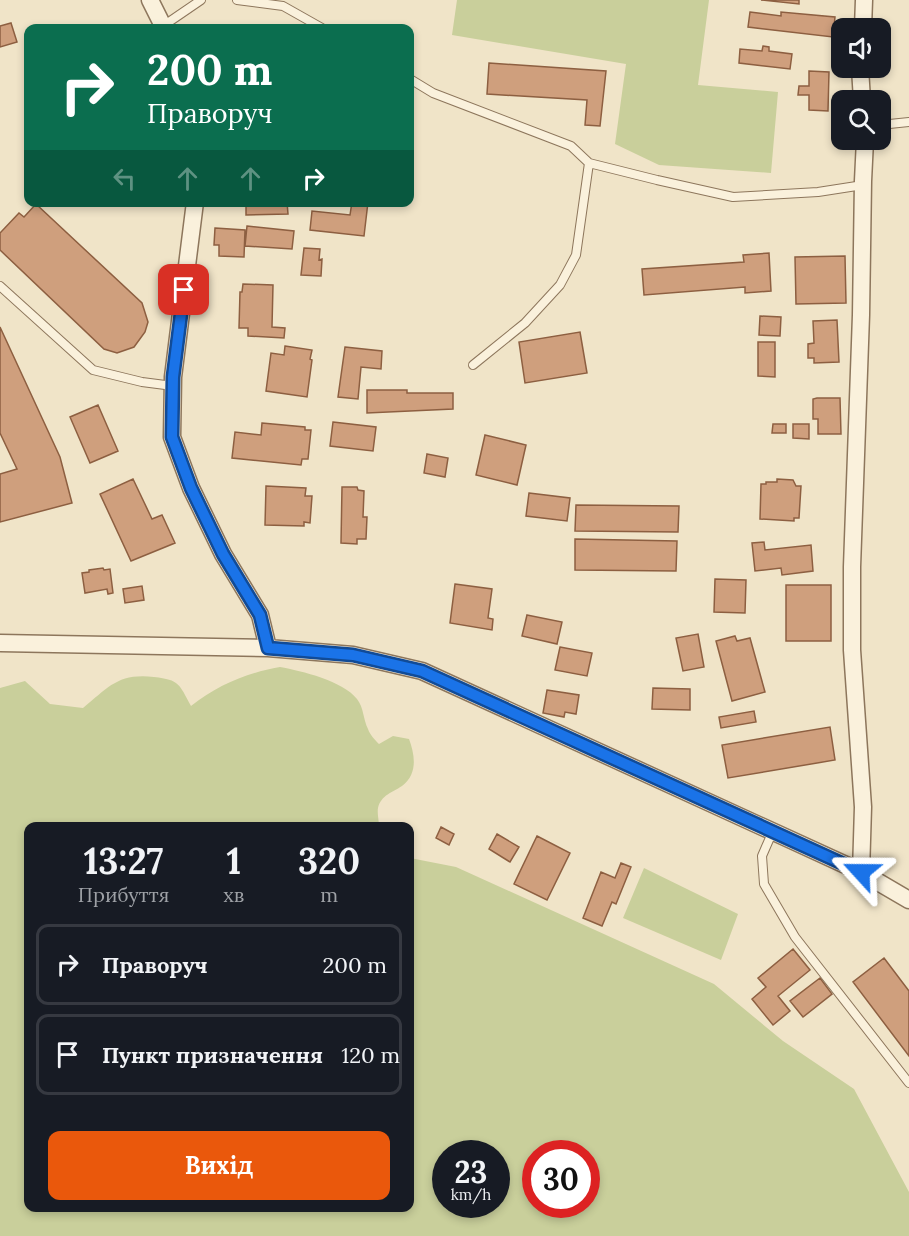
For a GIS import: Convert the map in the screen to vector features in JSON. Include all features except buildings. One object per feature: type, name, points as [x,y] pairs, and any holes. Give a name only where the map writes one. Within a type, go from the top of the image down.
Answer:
[{"type":"street","points":[[150,0],[162,24]]},
{"type":"street","points":[[863,18],[864,0]]},
{"type":"street","points":[[861,872],[863,807],[852,650],[852,567],[865,150]]},
{"type":"street","points":[[194,207],[173,386],[172,437],[191,488],[223,554],[260,615],[268,648]]},
{"type":"street","points":[[0,643],[268,648],[353,655],[422,671],[861,872],[909,900]]},
{"type":"lane","points":[[168,24],[201,0]]},
{"type":"lane","points":[[237,0],[283,6],[315,24]]},
{"type":"lane","points":[[414,82],[433,93],[570,146],[589,163],[733,197],[818,192],[863,185]]},
{"type":"lane","points":[[891,124],[909,122]]},
{"type":"lane","points":[[473,365],[525,323],[560,285],[576,255],[589,163]]},
{"type":"lane","points":[[0,286],[93,370],[142,382],[173,386]]},
{"type":"lane","points":[[772,833],[762,856],[764,884],[795,937],[909,1083]]},
{"type":"green space","points":[[457,0],[709,0],[698,85],[778,92],[771,173],[659,165],[615,144],[626,64],[452,35]]},
{"type":"green space","points":[[280,667],[332,682],[357,699],[369,731],[379,744],[393,736],[409,739],[414,758],[411,776],[402,786],[382,800],[378,810],[379,822],[24,822],[24,1212],[414,1212],[414,859],[456,867],[714,984],[783,1041],[854,1089],[909,1192],[909,1236],[0,1236],[0,688],[25,681],[50,704],[83,708],[107,688],[131,677],[154,677],[174,682],[178,684],[191,706],[222,686],[244,676]]},
{"type":"green space","points":[[644,868],[738,914],[721,960],[623,918]]},
{"type":"route","points":[[184,290],[173,377],[172,437],[191,488],[223,554],[260,615],[268,648],[353,655],[422,671],[861,872]]}]
